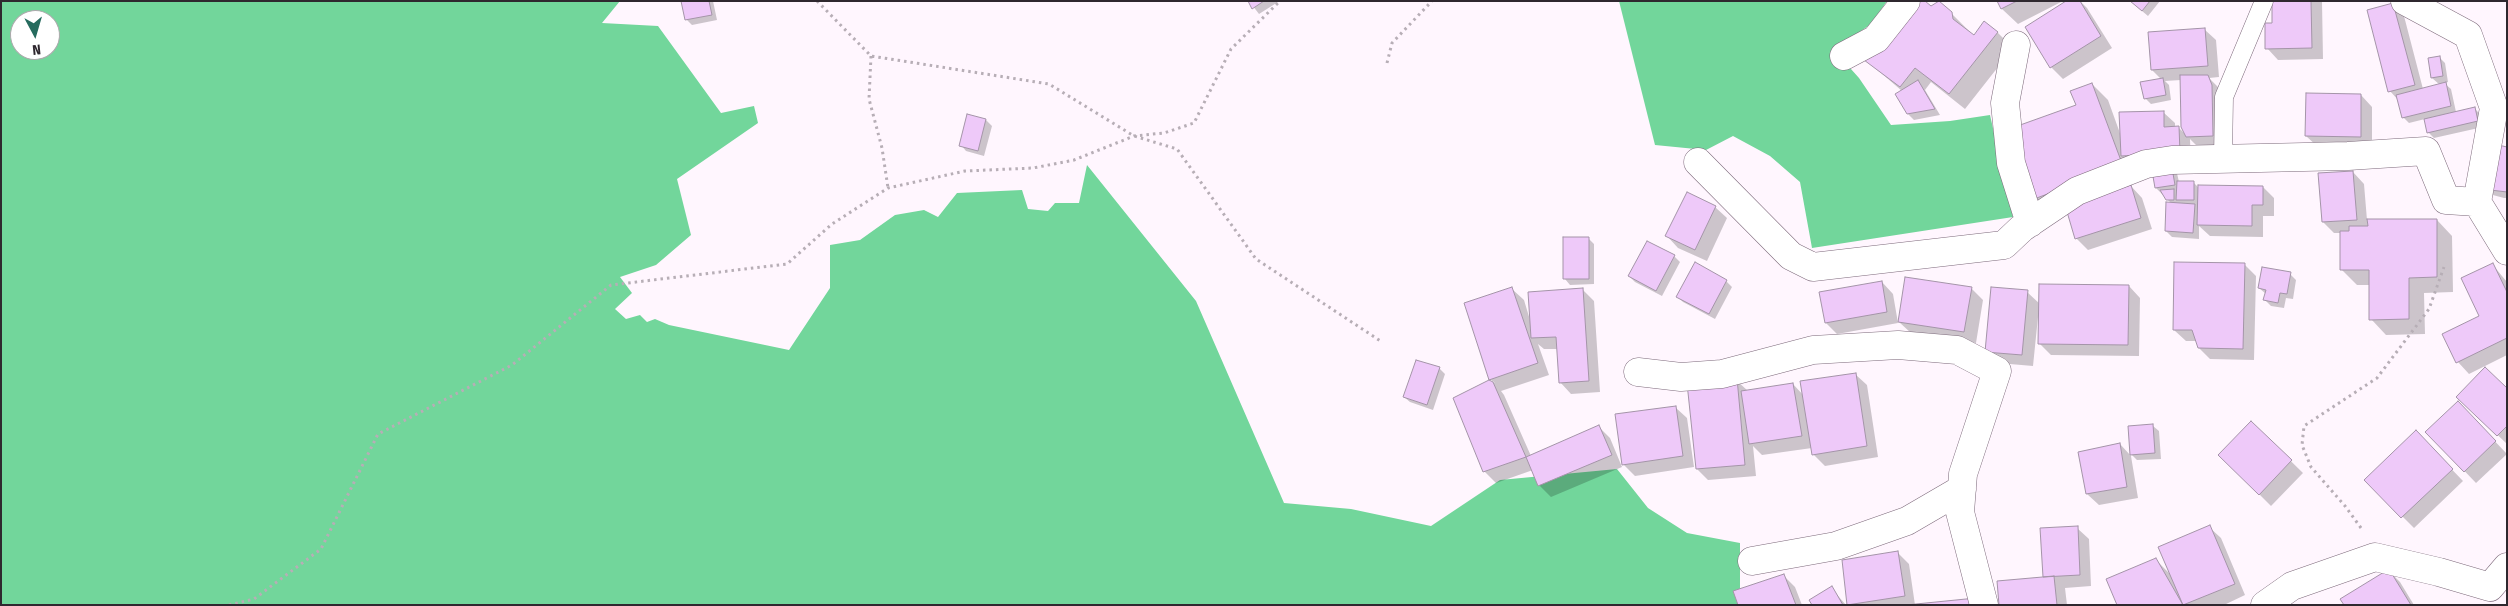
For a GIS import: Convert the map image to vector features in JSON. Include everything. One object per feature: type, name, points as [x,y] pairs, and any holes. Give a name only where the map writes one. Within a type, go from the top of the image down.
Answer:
[{"type":"street","points":[[1844,56],[1876,39],[1906,1]]},
{"type":"street","points":[[2405,1],[2468,35],[2494,108],[2476,202],[2507,252]]},
{"type":"street","points":[[2016,45],[2005,104],[2011,163],[2030,223]]},
{"type":"street","points":[[1698,162],[1791,256],[1813,266],[2004,245],[2030,223],[2077,190],[2146,164],[2172,160],[2348,156],[2426,151],[2446,200],[2476,202]]},
{"type":"street","points":[[1638,372],[1681,378],[1722,374],[1813,350],[1898,346],[1957,350],[1997,371],[1963,474],[1960,512],[1984,605]]},
{"type":"street","points":[[1752,561],[1836,546],[1907,521],[1962,489]]},
{"type":"street","points":[[2265,605],[2292,586],[2375,557],[2439,572],[2490,587],[2507,567]]},
{"type":"lane","points":[[2223,158],[2224,97],[2264,1]]},
{"type":"path","points":[[817,1],[871,56],[1050,84],[1134,136],[1177,149],[1256,259],[1382,342]]},
{"type":"path","points":[[229,605],[254,600],[321,549],[378,434],[512,365],[611,285],[787,264],[832,224],[888,188],[965,171],[1034,168],[1074,160],[1134,136],[1164,133],[1194,123],[1231,49],[1280,1]]},
{"type":"path","points":[[1387,63],[1392,43],[1432,1]]},
{"type":"path","points":[[871,56],[869,99],[882,148],[888,188]]},
{"type":"path","points":[[2375,557],[2369,540],[2345,506],[2311,467],[2302,445],[2304,426],[2376,378],[2428,309],[2444,267]]},
{"type":"green space","points":[[1,1],[620,1],[602,23],[658,26],[721,113],[754,106],[758,123],[677,179],[691,235],[656,265],[620,277],[632,293],[615,309],[626,319],[640,315],[647,322],[655,319],[669,325],[789,350],[830,288],[830,245],[860,240],[895,215],[924,210],[938,217],[957,193],[1022,190],[1028,209],[1048,211],[1055,203],[1079,203],[1087,165],[1196,301],[1284,503],[1351,509],[1431,526],[1500,480],[1617,469],[1648,508],[1687,533],[1740,543],[1740,605],[1,605]]},
{"type":"green space","points":[[1619,1],[1887,1],[1871,24],[1834,50],[1859,78],[1891,125],[1950,121],[1990,115],[2013,217],[1812,248],[1800,182],[1770,156],[1733,136],[1706,150],[1655,145]]},
{"type":"building","points":[[681,1],[709,1],[712,15],[685,20]]},
{"type":"building","points":[[1248,1],[1264,1],[1252,9]]},
{"type":"building","points":[[1909,1],[1925,1],[1931,6],[1939,1],[1952,12],[1953,19],[1974,35],[1984,21],[1998,32],[1949,94],[1915,68],[1900,87],[1864,60]]},
{"type":"building","points":[[1997,1],[2017,1],[2001,9]]},
{"type":"building","points":[[2066,1],[2080,1],[2101,36],[2050,68],[2025,27]]},
{"type":"building","points":[[2130,1],[2150,1],[2142,11]]},
{"type":"building","points":[[2272,1],[2311,1],[2312,48],[2265,49],[2265,23],[2272,23]]},
{"type":"building","points":[[2393,3],[2415,85],[2388,92],[2367,10]]},
{"type":"building","points":[[2205,28],[2208,66],[2151,70],[2148,32]]},
{"type":"building","points":[[2440,56],[2443,76],[2431,78],[2428,58]]},
{"type":"building","points":[[2180,75],[2208,75],[2212,85],[2213,136],[2186,137],[2181,127]]},
{"type":"building","points":[[2163,78],[2166,95],[2144,99],[2140,82]]},
{"type":"building","points":[[1918,80],[1935,109],[1907,114],[1895,94]]},
{"type":"building","points":[[2446,82],[2451,106],[2402,118],[2396,95]]},
{"type":"building","points":[[2092,83],[2123,166],[2034,199],[2009,129],[2076,105],[2070,91]]},
{"type":"building","points":[[2306,93],[2361,94],[2361,137],[2305,136]]},
{"type":"building","points":[[2475,107],[2478,121],[2427,133],[2424,119]]},
{"type":"building","points":[[2164,111],[2164,127],[2179,126],[2180,153],[2121,156],[2119,112]]},
{"type":"building","points":[[967,114],[986,119],[978,151],[959,146]]},
{"type":"building","points":[[2494,144],[2507,147],[2507,192],[2482,189]]},
{"type":"building","points":[[2171,162],[2175,185],[2155,188],[2151,165]]},
{"type":"building","points":[[2353,171],[2357,220],[2322,222],[2318,173]]},
{"type":"building","points":[[2177,181],[2194,181],[2194,200],[2176,200]]},
{"type":"building","points":[[2131,185],[2141,218],[2075,239],[2065,205]]},
{"type":"building","points":[[2198,185],[2263,186],[2263,205],[2252,205],[2252,226],[2197,225]]},
{"type":"building","points":[[2174,189],[2174,200],[2166,200],[2160,190]]},
{"type":"building","points":[[1687,192],[1716,206],[1695,250],[1665,236]]},
{"type":"building","points":[[2166,202],[2195,204],[2193,233],[2165,231]]},
{"type":"building","points":[[2367,219],[2437,219],[2437,277],[2409,278],[2409,319],[2369,320],[2369,270],[2340,270],[2340,231],[2349,231],[2349,226],[2368,226]]},
{"type":"building","points":[[1563,237],[1589,237],[1589,279],[1563,279]]},
{"type":"building","points":[[1647,241],[1675,255],[1656,291],[1628,276]]},
{"type":"building","points":[[1695,262],[1727,280],[1709,314],[1676,297]]},
{"type":"building","points":[[2174,262],[2245,263],[2243,349],[2198,348],[2192,330],[2173,330]]},
{"type":"building","points":[[2493,263],[2507,292],[2507,338],[2456,363],[2442,334],[2479,316],[2461,278]]},
{"type":"building","points":[[2262,267],[2291,272],[2287,294],[2280,293],[2278,303],[2263,300],[2266,290],[2258,288]]},
{"type":"building","points":[[1905,277],[1972,287],[1964,332],[1898,322]]},
{"type":"building","points":[[1882,281],[1887,312],[1825,323],[1819,292]]},
{"type":"building","points":[[2039,284],[2129,285],[2128,345],[2038,344]]},
{"type":"building","points":[[1512,287],[1538,363],[1489,380],[1464,303]]},
{"type":"building","points":[[1991,287],[2028,290],[2022,355],[1985,352]]},
{"type":"building","points":[[1583,288],[1589,381],[1559,383],[1556,337],[1531,338],[1528,292]]},
{"type":"building","points":[[1416,360],[1440,367],[1427,405],[1403,397]]},
{"type":"building","points":[[2485,367],[2507,388],[2507,426],[2497,436],[2456,397]]},
{"type":"building","points":[[1856,373],[1867,446],[1812,455],[1800,381]]},
{"type":"building","points":[[1737,378],[1745,465],[1696,469],[1687,383]]},
{"type":"building","points":[[1489,380],[1493,382],[1526,457],[1483,472],[1453,398]]},
{"type":"building","points":[[1793,383],[1802,436],[1749,444],[1741,391]]},
{"type":"building","points":[[2458,401],[2496,441],[2464,472],[2425,432]]},
{"type":"building","points":[[1676,406],[1683,456],[1622,465],[1615,414]]},
{"type":"building","points":[[2251,421],[2292,460],[2259,495],[2218,455]]},
{"type":"building","points":[[2153,424],[2155,453],[2130,455],[2128,426]]},
{"type":"building","points":[[1599,425],[1612,455],[1538,486],[1526,457]]},
{"type":"building","points":[[2416,430],[2453,469],[2401,518],[2364,480]]},
{"type":"building","points":[[2120,443],[2127,487],[2086,494],[2078,452]]},
{"type":"building","points":[[2210,525],[2235,584],[2183,605],[2158,547]]},
{"type":"building","points":[[2078,526],[2080,575],[2043,577],[2040,528]]},
{"type":"building","points":[[1898,551],[1905,596],[1847,605],[1842,560]]},
{"type":"building","points":[[2156,558],[2183,605],[2117,605],[2106,579]]},
{"type":"building","points":[[2389,569],[2411,605],[2344,605],[2340,599]]},
{"type":"building","points":[[1784,574],[1796,605],[1738,605],[1733,591]]},
{"type":"building","points":[[2054,576],[2057,605],[1999,605],[1997,581]]},
{"type":"building","points":[[1832,586],[1843,605],[1812,605],[1809,600]]},
{"type":"building","points":[[1976,598],[1976,605],[1906,605]]}]
